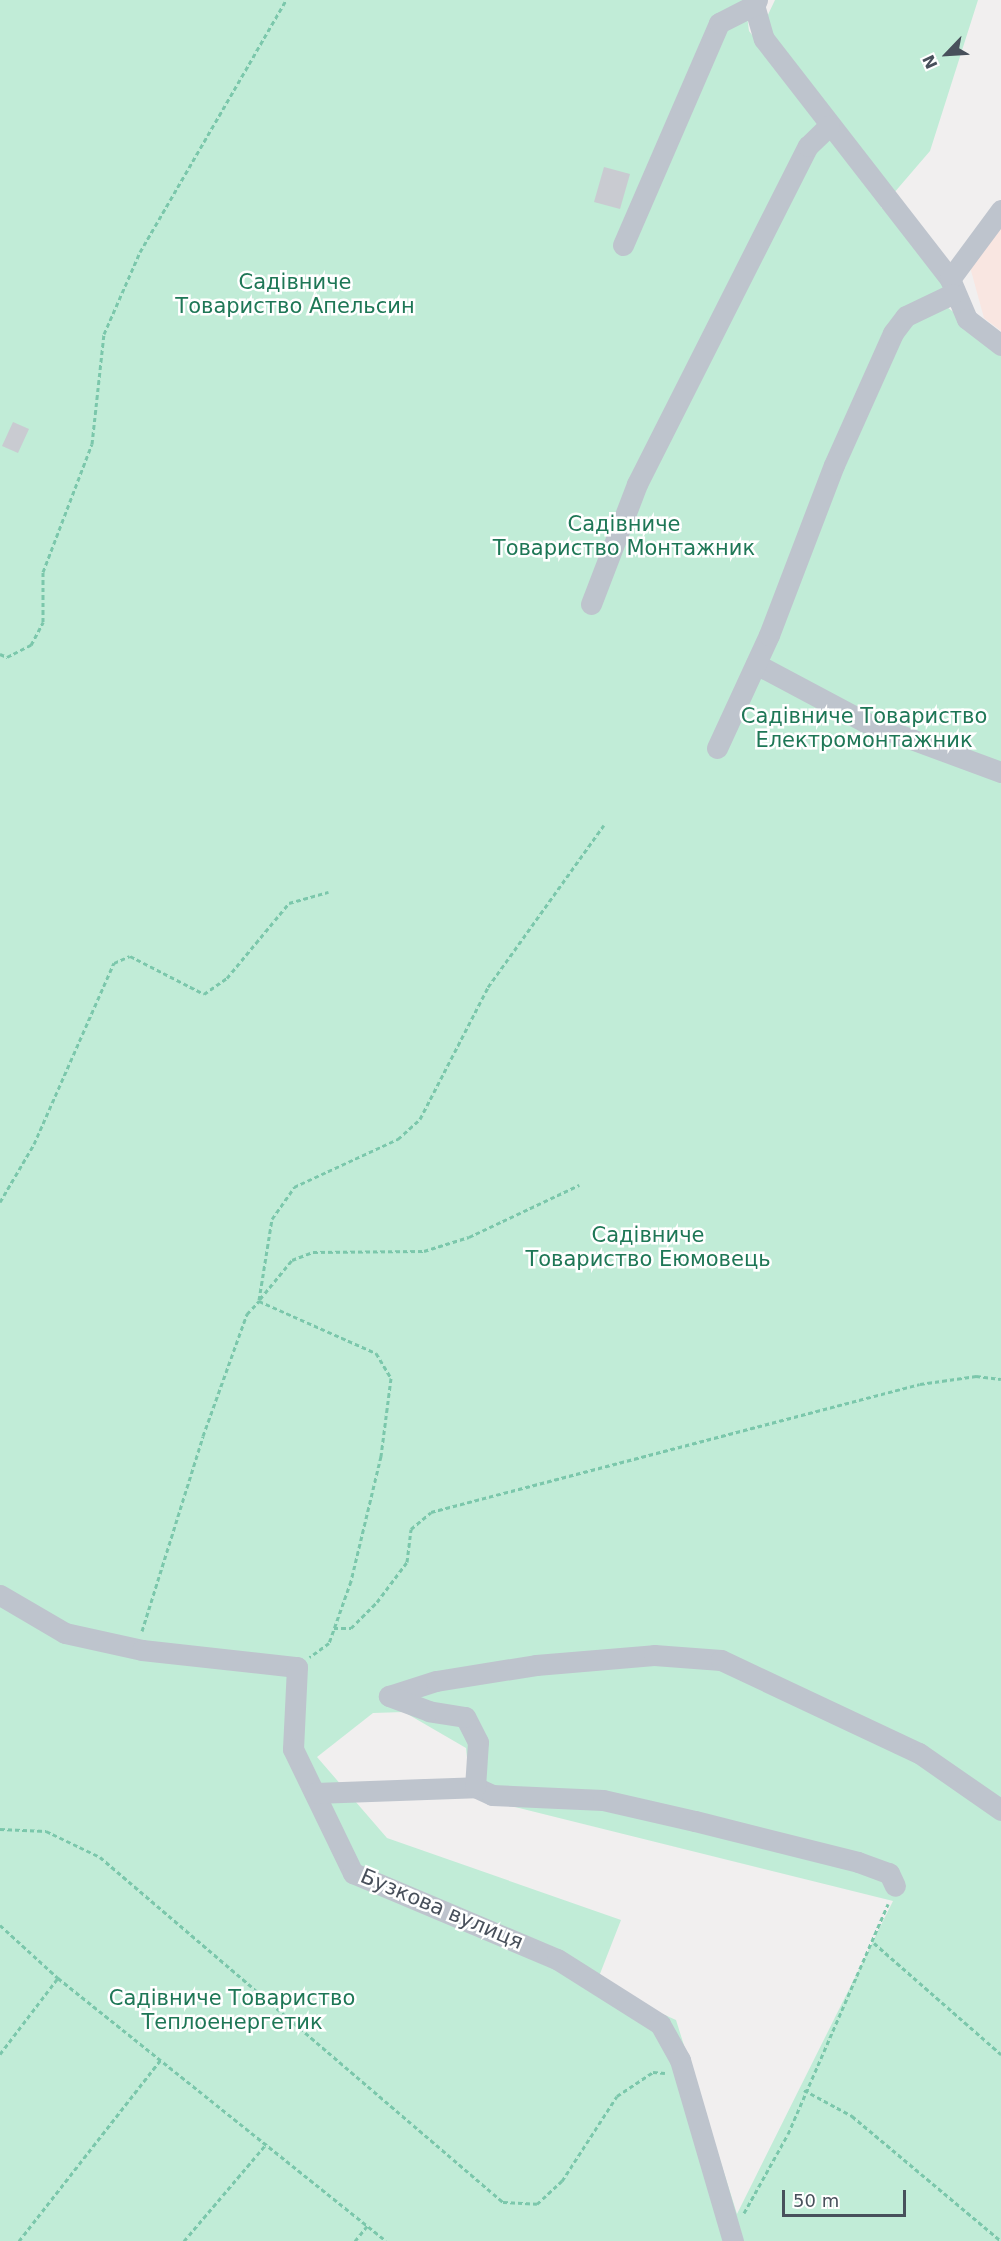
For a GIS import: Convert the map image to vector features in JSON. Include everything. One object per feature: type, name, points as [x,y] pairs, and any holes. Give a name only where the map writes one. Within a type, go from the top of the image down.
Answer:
[{"type":"street","points":[[623,244],[719,23],[755,3],[764,39],[951,286],[967,319],[1001,345]]},
{"type":"street","points":[[591,604],[637,484],[808,146],[828,126]]},
{"type":"street","points":[[717,748],[756,664],[893,333],[906,316],[951,286],[1001,210]]},
{"type":"street","points":[[756,664],[865,722],[1001,772]]},
{"type":"street","points":[[0,1595],[65,1633],[136,1647],[297,1667]]},
{"type":"street","points":[[475,1787],[478,1742],[465,1717],[429,1711],[389,1696],[436,1681],[536,1665],[654,1655],[721,1660],[829,1707],[919,1753],[1001,1810]]},
{"type":"street","name":"Бузкова вулиця","points":[[297,1667],[293,1749],[353,1873],[557,1959],[660,2024],[685,2075],[733,2238]]},
{"type":"street","points":[[315,1793],[475,1787],[492,1795],[603,1800],[858,1862],[889,1873],[895,1886]]},
{"type":"path","points":[[0,654],[7,657],[31,645],[43,622],[44,572],[92,444],[105,334],[140,252],[286,0]]},
{"type":"path","points":[[259,1301],[272,1220],[294,1187],[398,1139],[420,1119],[488,987],[604,825]]},
{"type":"path","points":[[0,1203],[34,1144],[114,963],[130,956],[204,994],[227,978],[289,903],[328,892]]},
{"type":"path","points":[[136,1647],[207,1425],[247,1314],[292,1260],[313,1252],[424,1251],[469,1237],[579,1185]]},
{"type":"path","points":[[259,1301],[376,1353],[391,1378],[381,1456],[334,1628],[329,1643],[297,1667]]},
{"type":"path","points":[[334,1628],[351,1628],[377,1602],[407,1562],[411,1529],[431,1512],[920,1384],[976,1376],[1001,1379]]},
{"type":"path","points":[[0,1829],[46,1831],[100,1857],[503,2202],[537,2204],[562,2181],[617,2096],[653,2072],[685,2075]]},
{"type":"path","points":[[733,2238],[788,2134],[804,2090],[873,1942],[895,1886]]},
{"type":"path","points":[[0,1925],[58,1978],[267,2143],[386,2241]]},
{"type":"path","points":[[873,1942],[1001,2054]]},
{"type":"path","points":[[0,2054],[58,1978]]},
{"type":"path","points":[[19,2241],[161,2059]]},
{"type":"path","points":[[804,2090],[852,2116],[1000,2241]]},
{"type":"path","points":[[184,2241],[267,2143]]},
{"type":"path","points":[[355,2241],[368,2225]]},
{"type":"shaded area","points":[[1001,226],[1001,331],[984,318],[970,267]]},
{"type":"green space","points":[[0,0],[745,0],[749,31],[756,40],[775,0],[978,0],[930,151],[881,208],[895,207],[946,287],[947,307],[1001,349],[1001,2241],[0,2241]],"holes":[[[404,1712],[466,1748],[471,1796],[893,1901],[737,2214],[676,2020],[596,1984],[621,1920],[387,1838],[317,1757],[373,1713]]]},
{"type":"building","points":[[604,167],[630,174],[620,209],[594,202]]},
{"type":"building","points":[[13,422],[29,429],[18,453],[2,446]]},
{"type":"park label","name":"Садівниче Товариство Апельсин","points":[[295,294]]},
{"type":"park label","name":"Садівниче Товариство Монтажник","points":[[624,536]]},
{"type":"park label","name":"Садівниче Товариство Електромонтажник","points":[[864,728]]},
{"type":"park label","name":"Садівниче Товариство Еюмовець","points":[[648,1247]]},
{"type":"park label","name":"Садівниче Товариство Теплоенергетик","points":[[232,2010]]}]
